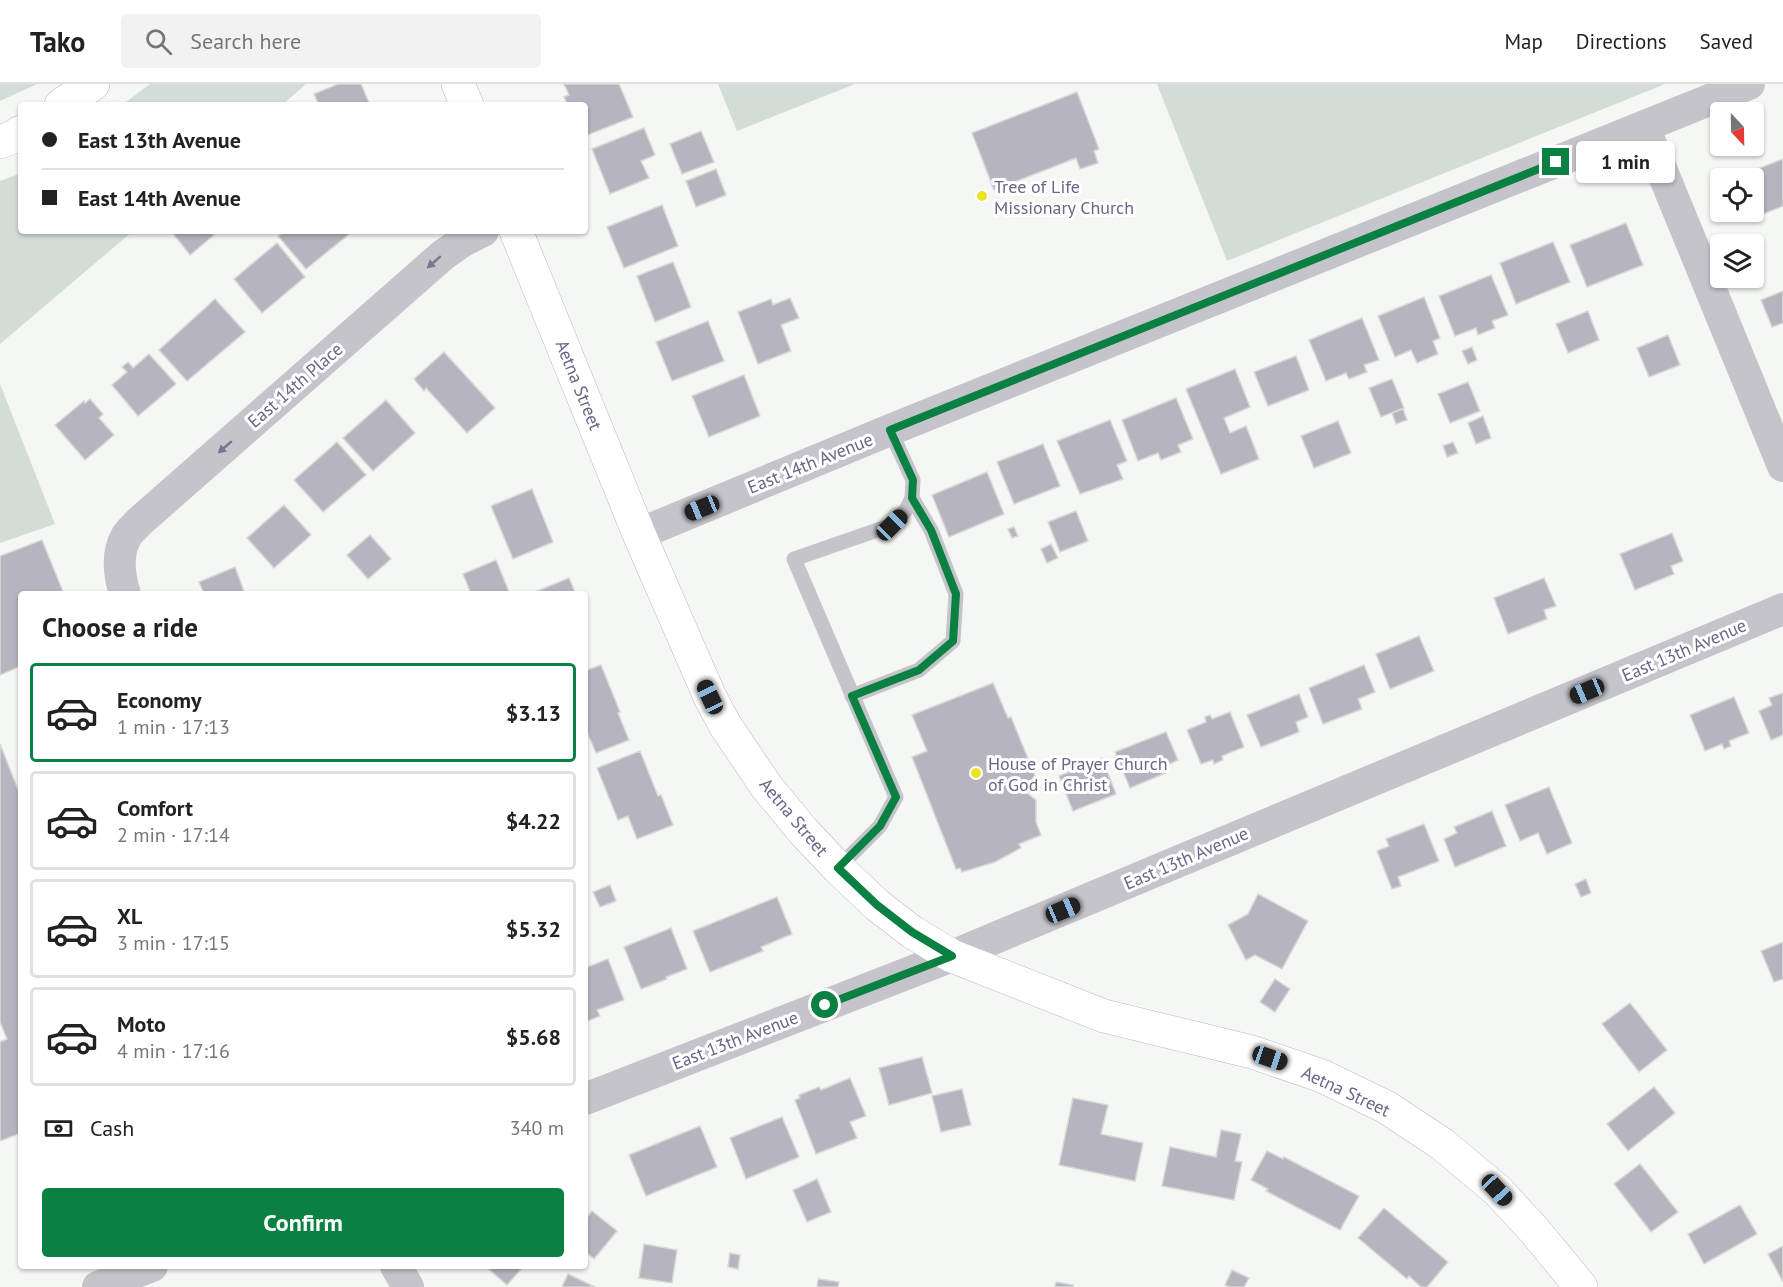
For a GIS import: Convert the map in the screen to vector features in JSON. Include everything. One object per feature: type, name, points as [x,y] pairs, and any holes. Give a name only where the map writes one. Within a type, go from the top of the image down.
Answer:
[{"type":"street","points":[[66,102],[93,84]]},
{"type":"street","points":[[458,84],[466,102]]},
{"type":"street","name":"East 14th Avenue","points":[[639,534],[890,430],[1749,84]]},
{"type":"street","points":[[1644,127],[1783,466]]},
{"type":"street","points":[[0,142],[18,134]]},
{"type":"street","name":"East 14th Place","points":[[124,591],[119,574],[120,554],[126,537],[139,522],[443,255],[478,234]]},
{"type":"street","name":"Aetna Street","points":[[517,234],[639,534],[696,666],[725,725],[766,786],[838,868],[877,905],[912,932],[952,956],[1104,1016],[1252,1052],[1312,1073],[1386,1107],[1442,1144],[1497,1190],[1581,1287]]},
{"type":"street","name":"East 13th Avenue","points":[[588,1098],[952,956],[1783,609]]},
{"type":"street","points":[[98,1287],[144,1269]]},
{"type":"street","points":[[398,1269],[408,1287]]},
{"type":"lane","points":[[838,868],[880,826],[896,797],[794,559],[892,525],[906,510],[912,498],[913,480],[890,430]]},
{"type":"lane","points":[[852,696],[919,670],[953,641],[956,594],[931,530],[912,498]]},
{"type":"shaded area","points":[[0,84],[37,84],[0,101]]},
{"type":"shaded area","points":[[150,84],[306,84],[285,102],[126,102]]},
{"type":"shaded area","points":[[718,84],[855,84],[737,131]]},
{"type":"shaded area","points":[[1157,84],[1665,84],[1227,261]]},
{"type":"shaded area","points":[[18,174],[18,234],[129,234],[0,344],[0,181]]},
{"type":"shaded area","points":[[0,384],[55,524],[0,543]]},
{"type":"building","points":[[338,84],[361,84],[369,102],[318,102],[314,94]]},
{"type":"building","points":[[564,84],[619,84],[633,117],[588,135],[588,102],[566,102],[564,97],[569,95]]},
{"type":"building","points":[[1077,92],[1099,149],[1094,151],[1098,163],[1080,169],[1076,158],[994,190],[972,133]]},
{"type":"building","points":[[644,128],[655,155],[641,161],[649,178],[610,194],[592,149]]},
{"type":"building","points":[[701,131],[714,162],[682,174],[670,144]]},
{"type":"building","points":[[1783,159],[1783,206],[1764,214],[1764,168],[1760,168]]},
{"type":"building","points":[[716,169],[726,195],[696,207],[686,181]]},
{"type":"building","points":[[662,205],[678,246],[624,268],[607,227]]},
{"type":"building","points":[[1626,223],[1643,265],[1587,287],[1570,245]]},
{"type":"building","points":[[173,234],[213,234],[214,235],[190,255]]},
{"type":"building","points":[[281,234],[349,234],[306,269],[278,236]]},
{"type":"building","points":[[1553,242],[1570,282],[1516,304],[1500,263]]},
{"type":"building","points":[[277,243],[305,277],[262,313],[234,279]]},
{"type":"building","points":[[673,262],[691,307],[655,322],[637,276]]},
{"type":"building","points":[[1491,275],[1508,315],[1492,321],[1495,328],[1478,335],[1476,328],[1455,336],[1439,296]]},
{"type":"building","points":[[1783,291],[1783,323],[1772,327],[1761,300]]},
{"type":"building","points":[[1424,297],[1440,338],[1433,341],[1438,354],[1417,363],[1411,350],[1395,357],[1378,316]]},
{"type":"building","points":[[790,298],[799,318],[781,325],[791,351],[758,364],[738,312],[771,299],[773,305]]},
{"type":"building","points":[[215,299],[245,332],[187,381],[159,350]]},
{"type":"building","points":[[1588,311],[1599,340],[1568,353],[1556,324]]},
{"type":"building","points":[[1362,318],[1379,360],[1364,365],[1367,372],[1349,379],[1346,373],[1326,381],[1309,340]]},
{"type":"building","points":[[708,321],[724,361],[672,381],[656,342]]},
{"type":"building","points":[[1668,335],[1680,365],[1649,377],[1637,348]]},
{"type":"building","points":[[1472,347],[1477,360],[1468,364],[1462,351]]},
{"type":"building","points":[[444,352],[495,408],[467,433],[426,388],[424,391],[414,379]]},
{"type":"building","points":[[149,354],[176,384],[138,416],[112,385],[127,372],[122,367],[128,362],[133,368]]},
{"type":"building","points":[[1296,356],[1309,390],[1268,406],[1254,372]]},
{"type":"building","points":[[1235,369],[1250,407],[1224,418],[1230,433],[1246,426],[1259,459],[1221,474],[1186,389]]},
{"type":"building","points":[[744,375],[760,416],[709,437],[692,396]]},
{"type":"building","points":[[1392,379],[1404,408],[1381,417],[1369,388]]},
{"type":"building","points":[[1468,382],[1480,411],[1450,423],[1438,394]]},
{"type":"building","points":[[1176,398],[1193,439],[1178,445],[1181,452],[1161,460],[1158,453],[1138,461],[1122,420]]},
{"type":"building","points":[[90,399],[103,414],[99,418],[114,435],[85,460],[55,425],[84,401],[85,403]]},
{"type":"building","points":[[386,400],[415,433],[373,471],[343,438]]},
{"type":"building","points":[[1403,409],[1407,420],[1396,424],[1392,413]]},
{"type":"building","points":[[1483,416],[1491,438],[1476,444],[1468,423]]},
{"type":"building","points":[[1110,420],[1127,461],[1117,465],[1123,479],[1080,494],[1057,441]]},
{"type":"building","points":[[1338,421],[1351,453],[1314,468],[1301,436]]},
{"type":"building","points":[[337,442],[366,475],[323,512],[294,480]]},
{"type":"building","points":[[1453,442],[1458,453],[1447,457],[1443,446]]},
{"type":"building","points":[[1043,444],[1060,486],[1014,504],[997,462]]},
{"type":"building","points":[[987,472],[1004,514],[949,537],[932,495]]},
{"type":"building","points":[[532,489],[553,542],[513,559],[491,506]]},
{"type":"building","points":[[284,505],[311,535],[274,568],[247,538]]},
{"type":"building","points":[[1076,511],[1088,541],[1060,552],[1048,522]]},
{"type":"building","points":[[1014,527],[1018,536],[1012,538],[1008,529]]},
{"type":"building","points":[[1672,533],[1683,561],[1671,566],[1674,574],[1635,590],[1620,554]]},
{"type":"building","points":[[370,535],[391,559],[368,579],[347,555]]},
{"type":"building","points":[[42,540],[63,591],[18,591],[18,667],[0,675],[0,556]]},
{"type":"building","points":[[1051,544],[1058,558],[1047,563],[1041,549]]},
{"type":"building","points":[[496,560],[509,591],[470,591],[463,574]]},
{"type":"building","points":[[235,567],[244,591],[203,591],[199,582]]},
{"type":"building","points":[[569,578],[575,591],[537,591]]},
{"type":"building","points":[[1544,578],[1556,606],[1544,610],[1547,619],[1508,634],[1494,598]]},
{"type":"building","points":[[1419,636],[1434,671],[1390,689],[1376,654]]},
{"type":"building","points":[[601,665],[629,740],[596,753],[588,734],[588,670]]},
{"type":"building","points":[[1364,665],[1375,692],[1358,699],[1362,709],[1323,724],[1309,688]]},
{"type":"building","name":"House of Prayer Church of God in Christ","points":[[993,683],[1008,718],[1011,717],[1040,788],[1027,793],[1036,800],[1036,822],[1041,835],[1019,844],[1021,848],[995,862],[962,872],[960,868],[956,869],[912,757],[927,751],[912,715]]},
{"type":"building","points":[[1783,693],[1783,735],[1771,740],[1759,711],[1772,705],[1769,698]]},
{"type":"building","points":[[1299,694],[1308,717],[1296,722],[1299,732],[1261,747],[1247,715]]},
{"type":"building","points":[[1734,697],[1749,733],[1729,741],[1731,746],[1724,749],[1722,744],[1705,751],[1690,715]]},
{"type":"building","points":[[1230,712],[1244,747],[1222,756],[1223,760],[1214,764],[1213,760],[1201,764],[1187,730],[1206,722],[1205,717],[1210,715],[1212,719]]},
{"type":"building","points":[[1166,732],[1178,760],[1165,766],[1168,772],[1130,788],[1115,752]]},
{"type":"building","points":[[0,744],[18,789],[18,1134],[0,1141],[0,1042],[7,1039],[0,1022]]},
{"type":"building","points":[[640,751],[658,796],[661,795],[673,825],[637,839],[628,816],[618,820],[597,768]]},
{"type":"building","points":[[1102,758],[1116,794],[1073,811],[1059,776]]},
{"type":"building","points":[[1549,787],[1572,843],[1547,854],[1538,833],[1520,841],[1505,805]]},
{"type":"building","points":[[1492,811],[1506,846],[1455,867],[1444,839],[1457,833],[1454,827]]},
{"type":"building","points":[[1424,824],[1439,861],[1398,877],[1401,886],[1392,889],[1377,851],[1389,846],[1386,839]]},
{"type":"building","points":[[1586,879],[1591,893],[1581,897],[1575,884]]},
{"type":"building","points":[[610,885],[616,901],[600,907],[593,892]]},
{"type":"building","points":[[1258,894],[1308,921],[1282,969],[1255,955],[1246,960],[1228,925],[1248,914]]},
{"type":"building","points":[[777,897],[792,934],[761,947],[763,951],[710,972],[693,931]]},
{"type":"building","points":[[671,928],[687,969],[641,989],[624,947]]},
{"type":"building","points":[[1783,942],[1783,979],[1774,982],[1761,951]]},
{"type":"building","points":[[608,959],[624,1000],[597,1010],[600,1016],[588,1021],[588,967]]},
{"type":"building","points":[[1275,979],[1290,989],[1275,1012],[1260,1002]]},
{"type":"building","points":[[1630,1003],[1667,1050],[1639,1072],[1602,1024]]},
{"type":"building","points":[[922,1057],[932,1093],[889,1105],[879,1068]]},
{"type":"building","points":[[850,1078],[866,1116],[850,1122],[857,1138],[816,1154],[795,1100],[800,1098],[799,1095],[819,1087],[821,1090]]},
{"type":"building","points":[[1654,1087],[1675,1113],[1628,1151],[1607,1124]]},
{"type":"building","points":[[962,1089],[971,1125],[941,1132],[932,1096]]},
{"type":"building","points":[[1073,1098],[1108,1105],[1101,1134],[1143,1143],[1135,1181],[1059,1165]]},
{"type":"building","points":[[782,1117],[799,1157],[746,1179],[730,1138]]},
{"type":"building","points":[[700,1126],[717,1167],[646,1196],[629,1155]]},
{"type":"building","points":[[1221,1130],[1241,1134],[1235,1161],[1242,1162],[1234,1200],[1162,1186],[1170,1147],[1216,1157]]},
{"type":"building","points":[[1267,1151],[1283,1159],[1284,1157],[1359,1196],[1340,1230],[1266,1191],[1268,1189],[1251,1180]]},
{"type":"building","points":[[1640,1164],[1678,1212],[1651,1232],[1614,1184]]},
{"type":"building","points":[[817,1179],[831,1212],[807,1222],[793,1190]]},
{"type":"building","points":[[1740,1205],[1757,1234],[1704,1264],[1688,1234]]},
{"type":"building","points":[[1384,1208],[1448,1262],[1427,1287],[1421,1287],[1409,1276],[1407,1279],[1358,1238]]},
{"type":"building","points":[[592,1211],[617,1231],[594,1259],[588,1254],[588,1216]]},
{"type":"building","points":[[644,1244],[677,1250],[672,1283],[639,1278]]},
{"type":"building","points":[[1783,1246],[1783,1282],[1768,1254]]},
{"type":"building","points":[[730,1253],[740,1255],[738,1269],[728,1267]]},
{"type":"building","points":[[488,1269],[521,1269],[507,1285]]},
{"type":"building","points":[[1232,1270],[1249,1278],[1244,1287],[1225,1285]]},
{"type":"building","points":[[568,1274],[595,1287],[562,1287]]},
{"type":"building","points":[[818,1279],[839,1282],[838,1287],[817,1287]]},
{"type":"building","points":[[1056,1282],[1073,1285],[1073,1287],[1055,1287]]},
{"type":"place","name":"Tree of Life Missionary Church","points":[[982,196]]},
{"type":"place","name":"House of Prayer Church of God in Christ","points":[[976,773]]},
{"type":"route","points":[[825,1005],[952,956],[912,932],[877,905],[838,868],[880,826],[896,797],[852,696],[919,670],[953,641],[956,594],[931,530],[912,498],[913,480],[890,430],[1556,162]]}]
